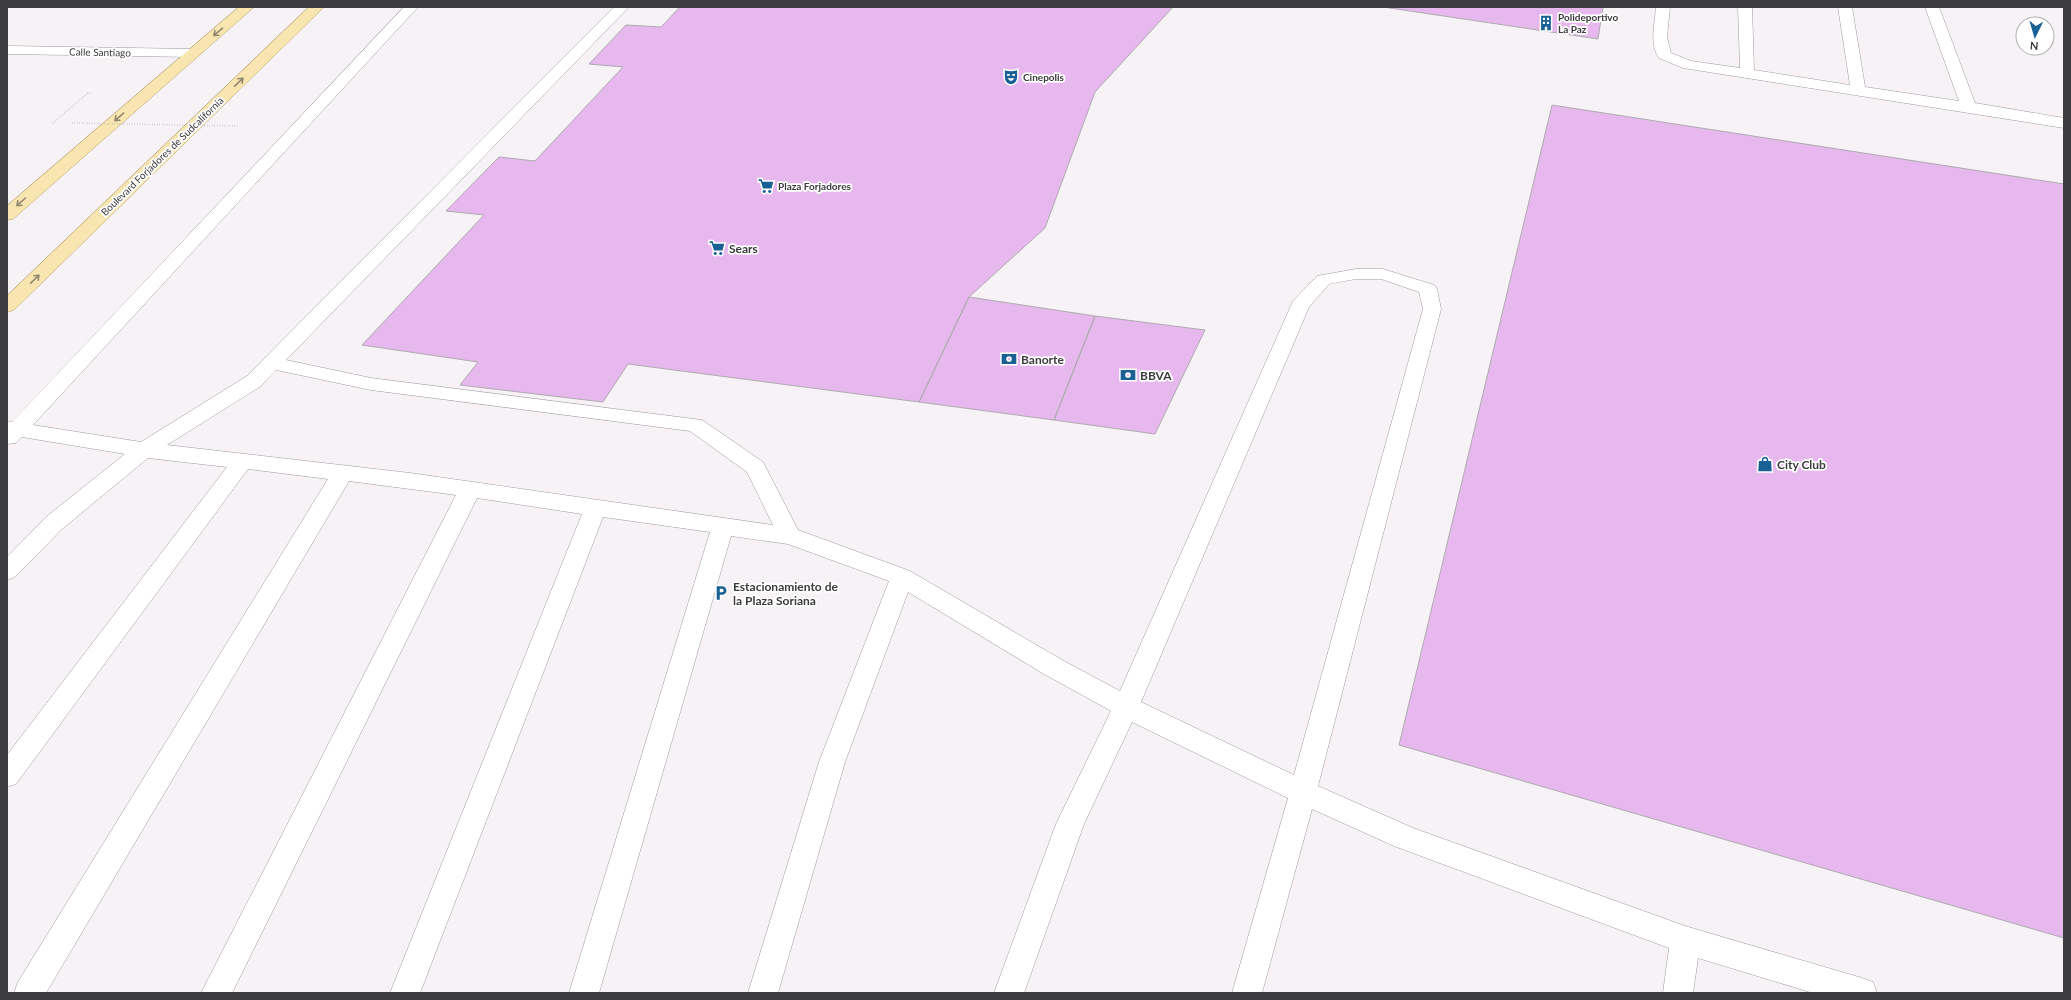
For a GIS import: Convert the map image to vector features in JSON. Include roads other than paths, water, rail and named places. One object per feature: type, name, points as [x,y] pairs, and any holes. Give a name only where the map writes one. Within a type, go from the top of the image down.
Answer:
[{"type":"main road","points":[[7,215],[247,7]]},
{"type":"main road","name":"Boulevard Forjadores de Sudcalifornia","points":[[7,306],[317,7]]},
{"type":"street","points":[[10,433],[411,7]]},
{"type":"street","points":[[7,571],[54,523],[144,450],[254,381],[622,7]]},
{"type":"street","points":[[1664,7],[1660,37],[1664,55],[1688,65],[1969,107],[2064,123]]},
{"type":"street","points":[[1745,7],[1747,74]]},
{"type":"street","points":[[1845,7],[1858,90]]},
{"type":"street","points":[[1932,7],[1969,107]]},
{"type":"street","name":"Calle Santiago","points":[[7,50],[193,53]]},
{"type":"street","points":[[1009,993],[1070,824],[1126,707],[1300,305],[1323,280],[1356,274],[1383,274],[1428,289],[1432,309],[1303,792],[1247,993]]},
{"type":"street","points":[[271,363],[371,384],[695,425],[755,467],[790,536]]},
{"type":"street","points":[[10,433],[343,473],[790,536],[902,577],[1053,667],[1126,707],[1303,792],[1404,837],[1685,940],[1862,993]]},
{"type":"street","points":[[7,776],[243,461]]},
{"type":"street","points":[[29,993],[343,473]]},
{"type":"street","points":[[216,993],[470,490]]},
{"type":"street","points":[[405,993],[596,508]]},
{"type":"street","points":[[584,993],[723,526]]},
{"type":"street","points":[[763,993],[832,762],[902,577]]},
{"type":"street","points":[[1678,993],[1685,940]]},
{"type":"place","name":"Polideportivo La Paz","points":[[1546,23]]},
{"type":"place","name":"Cinepolis","points":[[1011,77]]},
{"type":"place","name":"Plaza Forjadores","points":[[766,186]]},
{"type":"place","name":"Sears","points":[[717,248]]},
{"type":"place","name":"Banorte","points":[[1009,359]]},
{"type":"place","name":"BBVA","points":[[1128,375]]},
{"type":"place","name":"City Club","points":[[1765,464]]},
{"type":"place","name":"Estacionamiento de la Plaza Soriana","points":[[721,593]]}]
